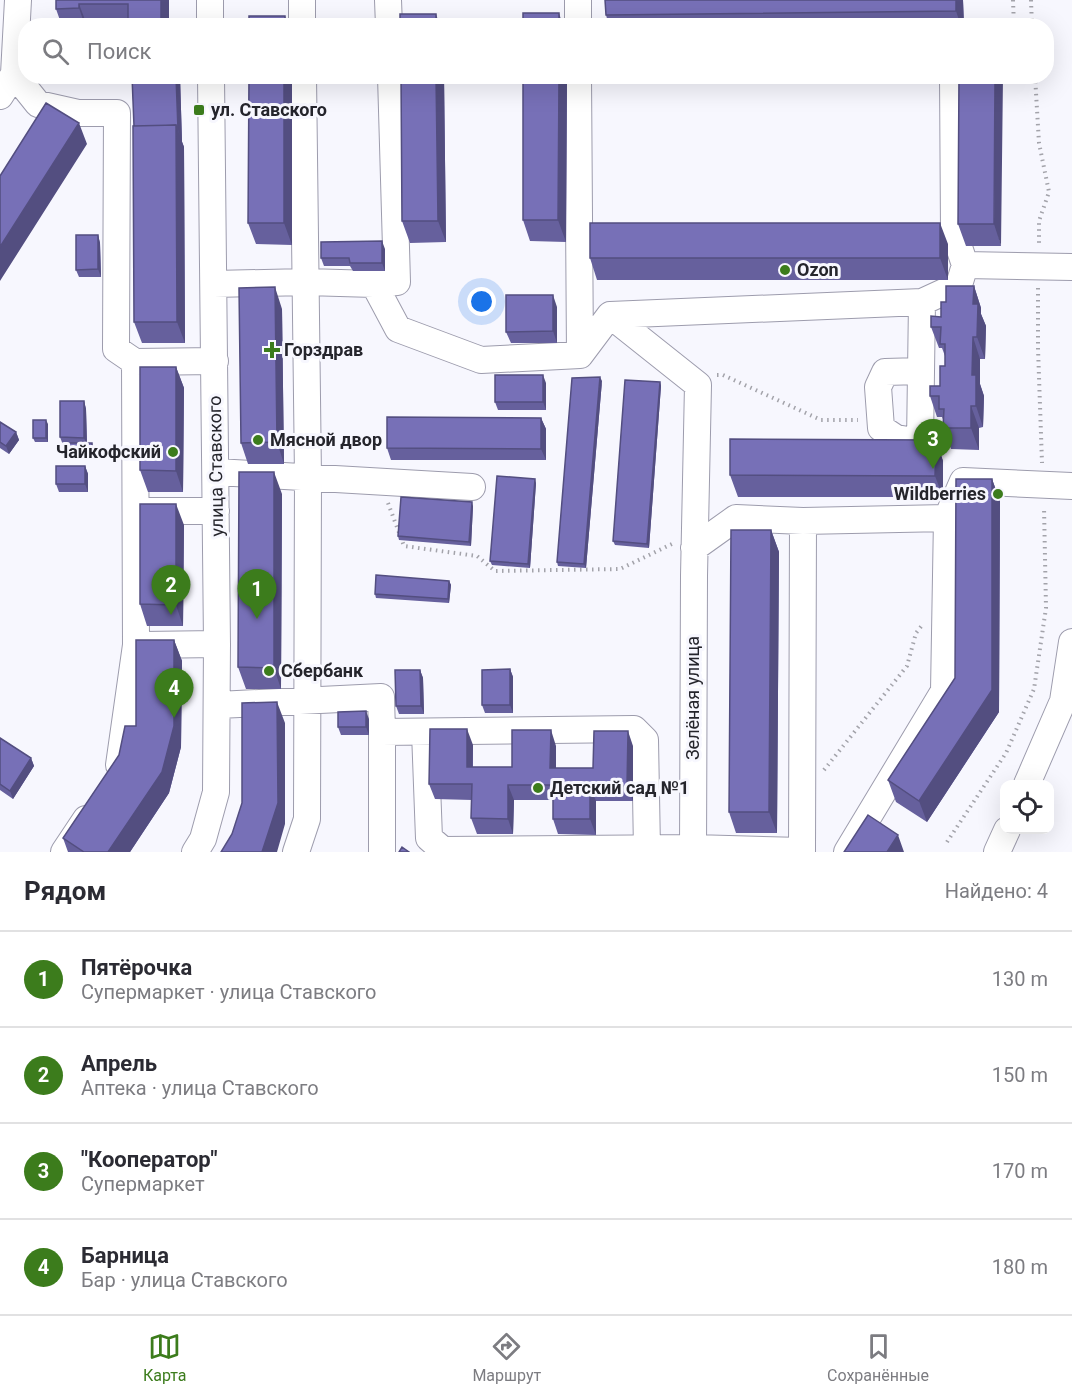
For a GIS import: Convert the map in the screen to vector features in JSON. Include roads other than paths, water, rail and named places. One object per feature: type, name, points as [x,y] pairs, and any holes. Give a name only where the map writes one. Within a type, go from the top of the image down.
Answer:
[{"type":"street","points":[[0,96],[14,74],[18,0]]},
{"type":"street","points":[[210,0],[210,18]]},
{"type":"street","points":[[302,0],[302,18]]},
{"type":"street","points":[[388,0],[389,18]]},
{"type":"street","points":[[578,0],[578,18]]},
{"type":"street","points":[[14,74],[18,79]]},
{"type":"street","points":[[22,84],[38,104],[78,113],[117,113],[116,349],[135,362],[215,361]]},
{"type":"street","name":"улица Ставского","points":[[195,852],[203,839],[216,792],[218,705],[211,84]]},
{"type":"street","points":[[296,852],[307,819],[308,477],[303,84]]},
{"type":"street","points":[[214,284],[397,282],[391,84]]},
{"type":"street","points":[[578,84],[580,355]]},
{"type":"street","points":[[580,355],[610,315],[922,302],[959,285],[965,265],[954,232],[953,84]]},
{"type":"street","points":[[965,265],[1072,267]]},
{"type":"street","points":[[374,284],[398,329],[481,360],[580,355]]},
{"type":"street","points":[[921,371],[885,372],[878,387],[881,428],[896,438],[920,442],[922,302]]},
{"type":"street","name":"Зелёная улица","points":[[610,315],[698,385],[694,541],[693,850]]},
{"type":"street","points":[[64,852],[118,773],[136,645],[135,362]]},
{"type":"street","points":[[216,472],[472,487]]},
{"type":"street","points":[[848,852],[944,691],[946,518],[963,481],[1072,486]]},
{"type":"street","points":[[136,511],[216,511]]},
{"type":"street","points":[[694,541],[736,519],[803,521],[946,518]]},
{"type":"street","points":[[424,732],[429,838],[443,850],[647,849],[802,852],[803,521]]},
{"type":"street","points":[[1029,780],[1067,709],[1072,642]]},
{"type":"street","points":[[136,645],[217,644]]},
{"type":"street","points":[[218,705],[381,697],[382,852]]},
{"type":"street","points":[[382,732],[634,729],[645,740],[647,849]]},
{"type":"street","points":[[997,852],[1005,834]]},
{"type":"place","name":"ул. Ставского","points":[[199,110]]},
{"type":"place","name":"Ozon","points":[[785,270]]},
{"type":"place","name":"Горздрав","points":[[272,350]]},
{"type":"place","name":"Мясной двор","points":[[258,440]]},
{"type":"place","name":"Чайкофский","points":[[173,452]]},
{"type":"place","name":"\"Кооператор\"","points":[[933,469]]},
{"type":"place","name":"Wildberries","points":[[998,494]]},
{"type":"place","name":"Апрель","points":[[171,615]]},
{"type":"place","name":"Пятёрочка","points":[[257,619]]},
{"type":"place","name":"Сбербанк","points":[[269,671]]},
{"type":"place","name":"Барница","points":[[174,718]]},
{"type":"place","name":"Детский сад №1","points":[[538,788]]}]
